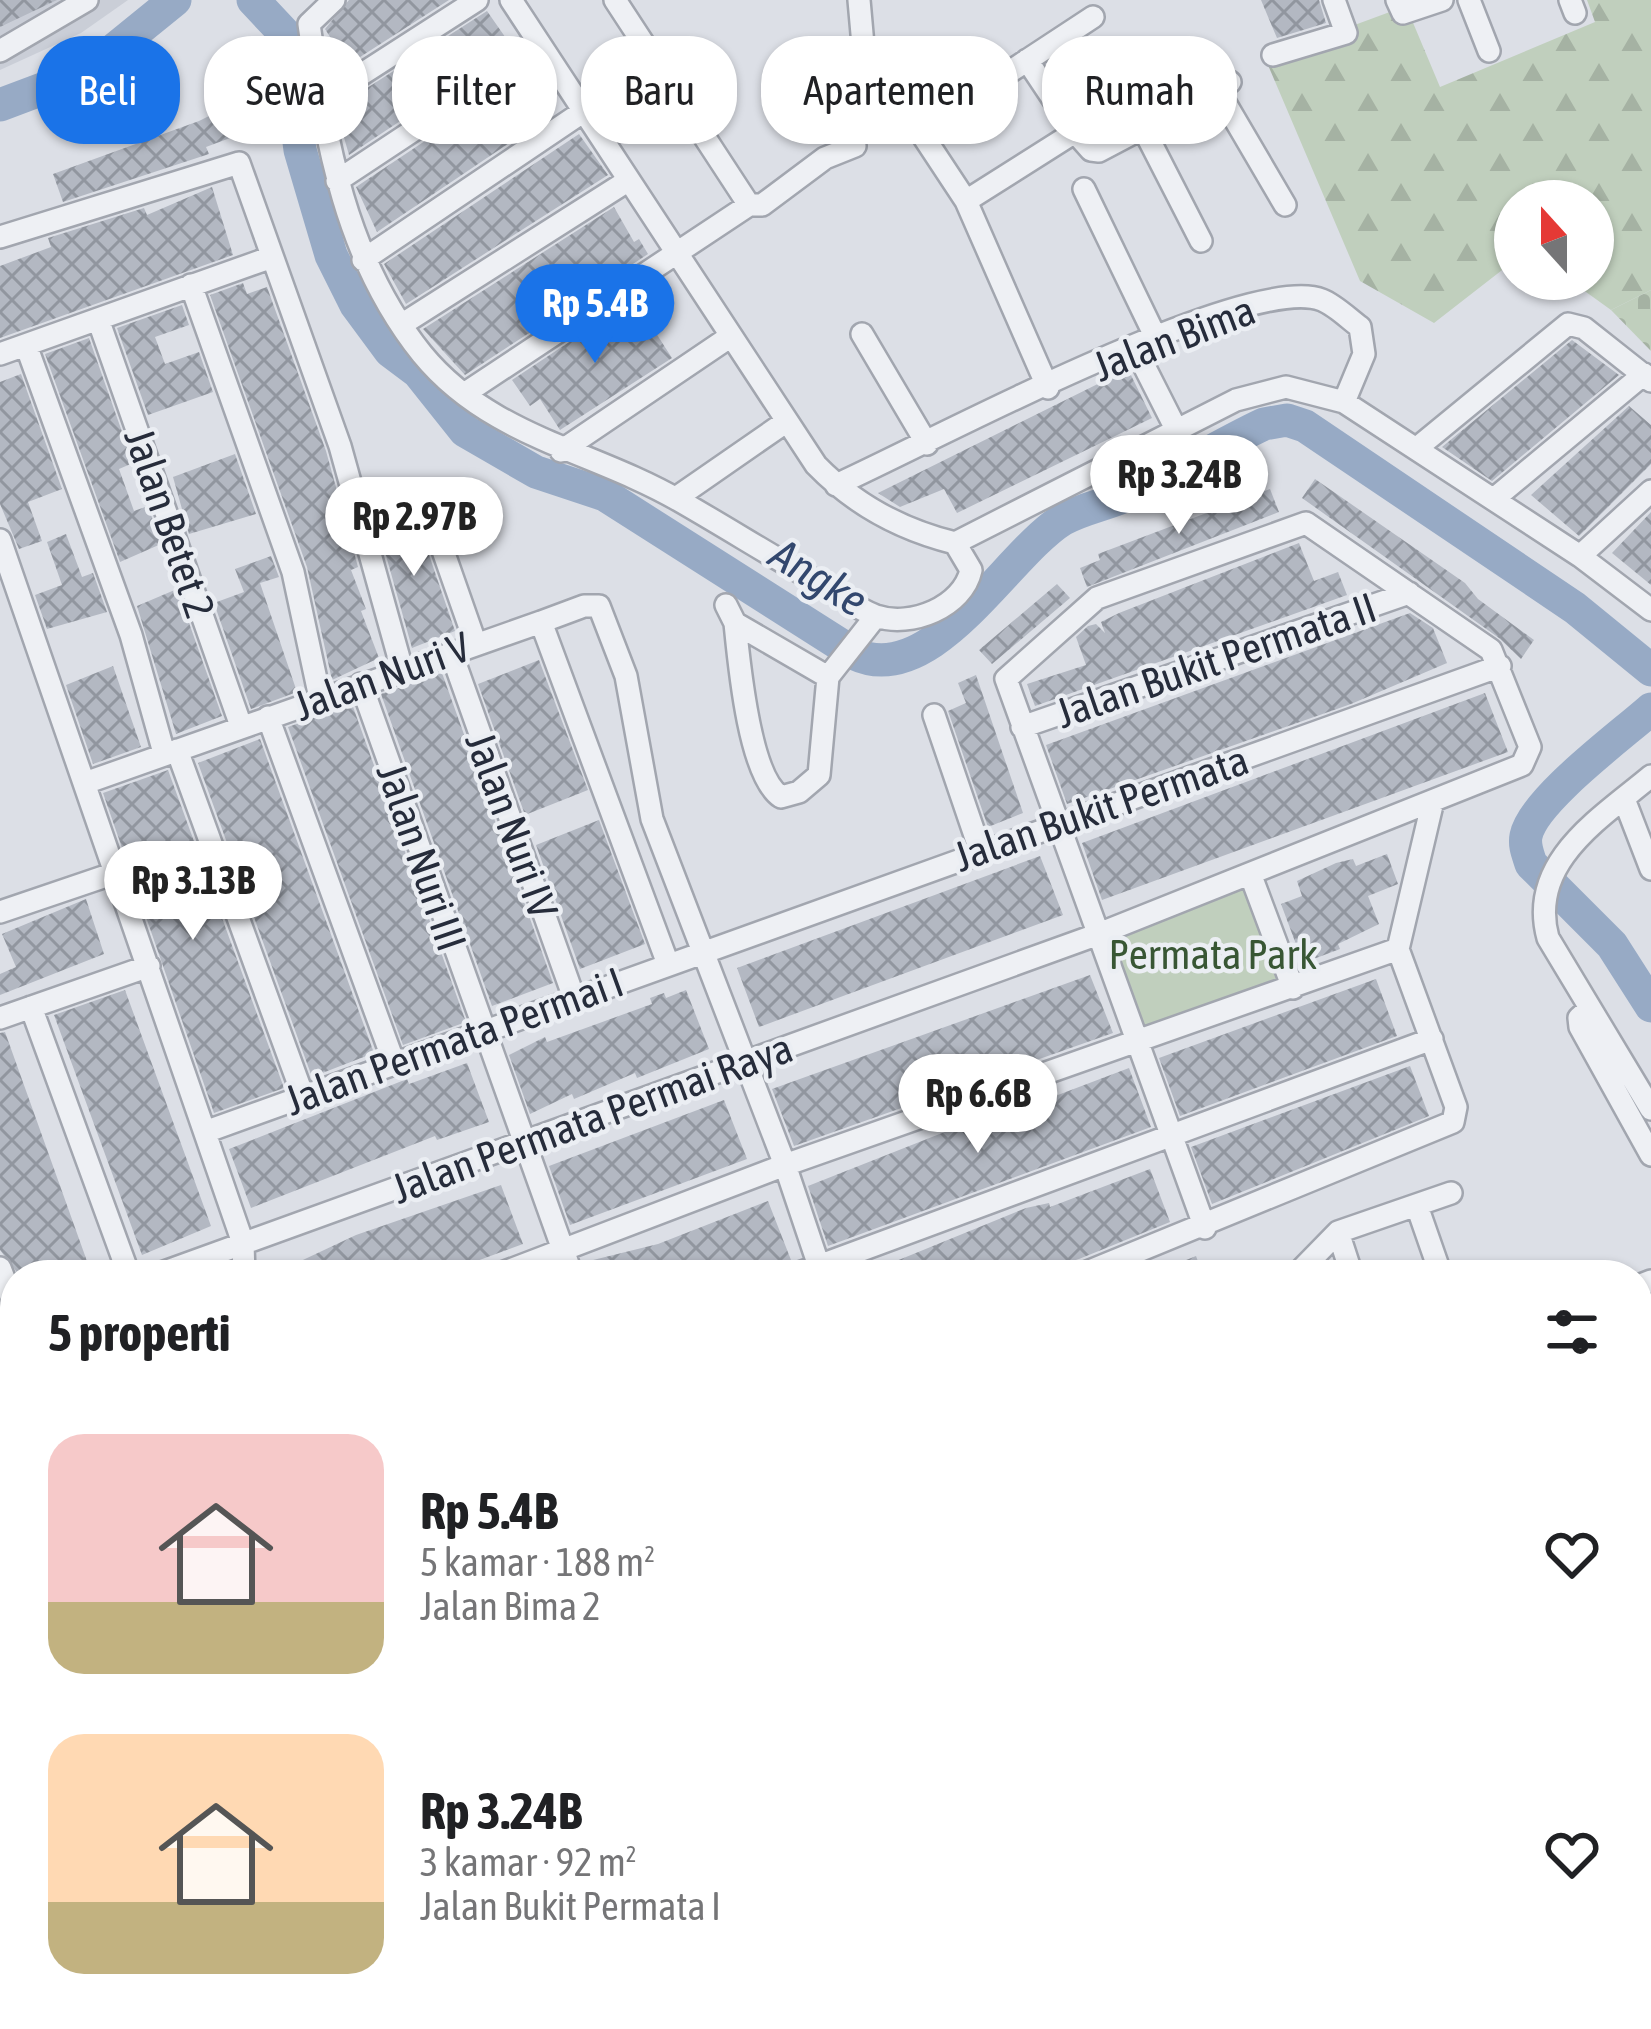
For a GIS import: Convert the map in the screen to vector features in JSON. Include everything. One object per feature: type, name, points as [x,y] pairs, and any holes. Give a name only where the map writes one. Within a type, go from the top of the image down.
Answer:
[{"type":"street","points":[[1,50],[87,0]]},
{"type":"street","points":[[311,36],[309,24],[334,0]]},
{"type":"street","points":[[368,70],[477,0]]},
{"type":"street","points":[[511,0],[534,36]]},
{"type":"street","points":[[615,0],[749,205]]},
{"type":"street","points":[[859,0],[869,57],[966,201],[1048,388]]},
{"type":"street","points":[[1273,55],[1346,33],[1334,0]]},
{"type":"street","points":[[1397,0],[1403,13],[1442,0]]},
{"type":"street","points":[[1469,0],[1489,51]]},
{"type":"street","points":[[1018,66],[1093,17]]},
{"type":"street","points":[[1027,60],[1042,82]]},
{"type":"street","points":[[557,70],[581,106]]},
{"type":"street","points":[[1237,112],[1286,205]]},
{"type":"street","points":[[363,260],[581,113]]},
{"type":"street","points":[[329,144],[363,260],[401,325],[464,394],[561,452],[676,498],[872,624]]},
{"type":"street","points":[[337,181],[393,144]]},
{"type":"street","points":[[606,144],[787,421],[836,485],[922,535],[955,543],[1177,431],[1271,389],[1300,388],[1344,402],[1418,448],[1580,556],[1651,610]]},
{"type":"street","points":[[966,201],[1057,144]]},
{"type":"street","points":[[1151,144],[1201,241]]},
{"type":"street","points":[[464,394],[749,205],[762,206],[825,158],[855,146]]},
{"type":"street","points":[[0,237],[232,160],[241,166],[340,446],[402,668]]},
{"type":"street","points":[[401,325],[629,180]]},
{"type":"street","points":[[1084,189],[1156,338]]},
{"type":"street","points":[[0,354],[272,257]]},
{"type":"street","points":[[191,285],[293,572],[320,698]]},
{"type":"street","name":"Jalan Bima","points":[[836,485],[1238,305],[1321,299],[1360,326],[1364,354],[1344,402]]},
{"type":"street","name":"Jalan Betet 2","points":[[98,319],[241,726]]},
{"type":"street","points":[[1418,448],[1568,324],[1584,328],[1647,377],[1495,498]]},
{"type":"street","points":[[862,334],[927,444]]},
{"type":"street","points":[[561,452],[731,336]]},
{"type":"street","points":[[26,345],[171,751],[302,1096]]},
{"type":"street","points":[[1135,348],[1177,431]]},
{"type":"street","points":[[676,498],[787,421]]},
{"type":"street","points":[[1580,556],[1651,491]]},
{"type":"street","points":[[427,505],[476,643]]},
{"type":"street","points":[[1205,1228],[1006,679],[1092,602],[1296,524],[1317,529],[1491,650],[1500,667]]},
{"type":"street","points":[[0,540],[4,565],[85,783],[243,1243],[244,1260]]},
{"type":"street","points":[[833,670],[730,614],[758,759],[766,783],[781,797],[799,792],[819,775],[833,670],[872,624],[923,614],[962,591],[971,570],[955,543]]},
{"type":"street","name":"Jalan Bukit Permata II","points":[[1022,727],[1409,593]]},
{"type":"street","name":"Jalan Nuri V","points":[[85,783],[402,668],[595,605],[606,617],[626,676],[652,819],[703,950]]},
{"type":"street","points":[[541,622],[668,964]]},
{"type":"street","name":"Jalan Nuri IV","points":[[451,652],[574,998]]},
{"type":"street","name":"Jalan Permata Permai Raya","points":[[197,1260],[1096,935],[1432,805],[1522,765],[1530,747],[1500,667]]},
{"type":"street","name":"Jalan Bukit Permata","points":[[703,950],[1500,667]]},
{"type":"street","name":"Jalan Nuri III","points":[[361,684],[566,1260]]},
{"type":"street","points":[[934,715],[980,850]]},
{"type":"street","points":[[268,717],[394,1063]]},
{"type":"street","points":[[1651,776],[1558,859],[1542,909],[1548,938],[1651,1109]]},
{"type":"street","points":[[1624,799],[1651,869]]},
{"type":"street","points":[[1120,1260],[1453,1122],[1456,1107],[1398,949],[1432,805]]},
{"type":"street","points":[[0,913],[116,873]]},
{"type":"street","points":[[1251,876],[1293,988]]},
{"type":"street","points":[[538,1260],[785,1165],[1398,949]]},
{"type":"street","points":[[703,950],[816,1260]]},
{"type":"street","name":"Jalan Permata Permai I","points":[[205,1132],[703,950]]},
{"type":"street","points":[[0,1018],[149,966]]},
{"type":"street","points":[[31,1007],[124,1260]]},
{"type":"street","points":[[1589,1009],[1579,1018],[1580,1027],[1651,1155]]},
{"type":"street","points":[[849,1260],[1432,1039]]},
{"type":"street","points":[[1311,1260],[1338,1232],[1451,1193]]},
{"type":"street","points":[[1417,1206],[1436,1260]]},
{"type":"street","points":[[1338,1232],[1347,1260]]},
{"type":"shaded area","points":[[0,0],[128,0],[74,36],[36,36],[36,54],[0,70]]},
{"type":"green space","points":[[1587,0],[1651,0],[1651,290],[1611,310],[1597,300],[1614,300],[1614,180],[1494,180],[1494,276],[1434,323],[1360,281],[1265,58],[1406,6],[1440,87],[1595,22]]},
{"type":"green space","points":[[1651,290],[1651,351],[1611,310]]},
{"type":"green space","name":"Permata Park","points":[[1251,876],[1293,988],[1137,1043],[1096,935]]},
{"type":"building","points":[[0,0],[57,0],[0,27]]},
{"type":"building","points":[[349,0],[449,0],[368,52],[368,36],[329,36],[325,29]]},
{"type":"building","points":[[1261,0],[1319,0],[1326,23],[1277,38]]},
{"type":"building","points":[[487,11],[504,36],[448,36]]},
{"type":"building","points":[[392,72],[392,127],[368,142],[368,87]]},
{"type":"building","points":[[204,118],[204,144],[214,144],[206,147],[209,154],[63,202],[53,174],[136,144],[180,144],[180,128]]},
{"type":"building","points":[[579,134],[581,144],[586,144],[608,175],[406,304],[384,264]]},
{"type":"building","points":[[346,144],[366,144],[349,155]]},
{"type":"building","points":[[420,144],[508,144],[377,232],[356,187]]},
{"type":"building","points":[[212,187],[233,255],[0,338],[0,266],[51,247],[48,238],[144,208],[147,215]]},
{"type":"building","points":[[614,207],[634,242],[639,239],[648,254],[574,303],[569,297],[545,313],[549,320],[465,375],[423,329]]},
{"type":"building","points":[[243,283],[247,294],[267,287],[326,451],[358,567],[351,570],[366,609],[361,611],[379,658],[332,680],[307,567],[210,295]]},
{"type":"building","points":[[634,299],[672,358],[560,430],[540,399],[530,406],[512,380]]},
{"type":"building","points":[[182,305],[189,325],[155,337],[165,364],[199,352],[213,392],[148,415],[117,328]]},
{"type":"building","points":[[89,338],[133,463],[119,469],[134,511],[148,506],[161,544],[120,562],[45,354]]},
{"type":"building","points":[[1572,340],[1619,375],[1492,481],[1442,447]]},
{"type":"building","points":[[1128,369],[1152,418],[957,513],[944,489],[900,507],[878,493]]},
{"type":"building","points":[[21,374],[62,489],[28,502],[42,541],[19,549],[0,504],[0,382]]},
{"type":"building","points":[[1629,406],[1651,425],[1651,464],[1579,536],[1531,495]]},
{"type":"building","points":[[235,454],[256,514],[189,534],[173,477]]},
{"type":"building","points":[[1315,479],[1465,583],[1478,599],[1534,640],[1521,659],[1499,638],[1302,498]]},
{"type":"building","points":[[1270,489],[1279,512],[1087,587],[1080,568],[1100,560],[1098,554]]},
{"type":"building","points":[[413,508],[455,631],[412,648],[376,520]]},
{"type":"building","points":[[1651,512],[1651,585],[1612,553]]},
{"type":"building","points":[[66,534],[82,577],[93,573],[107,612],[47,629],[35,595],[62,585],[47,542]]},
{"type":"building","points":[[1299,543],[1314,581],[1338,572],[1347,595],[1035,706],[1027,684],[1086,665],[1076,637],[1088,626],[1096,624],[1105,633],[1101,622],[1119,613]]},
{"type":"building","points":[[271,556],[279,577],[260,583],[297,692],[251,709],[214,603],[244,592],[235,569]]},
{"type":"building","points":[[1057,584],[1070,598],[992,664],[979,650]]},
{"type":"building","points":[[177,589],[222,716],[176,734],[137,606]]},
{"type":"building","points":[[1410,613],[1433,628],[1447,663],[1351,704],[1067,804],[1046,745]]},
{"type":"building","points":[[539,660],[588,790],[525,815],[478,684]]},
{"type":"building","points":[[113,666],[141,747],[93,764],[66,685]]},
{"type":"building","points":[[442,673],[553,983],[492,1006],[381,694]]},
{"type":"building","points":[[976,675],[1023,813],[988,827],[948,711],[966,703],[958,683]]},
{"type":"building","points":[[1485,693],[1508,752],[1102,900],[1082,843]]},
{"type":"building","points":[[352,704],[466,1022],[403,1045],[288,727]]},
{"type":"building","points":[[260,739],[374,1053],[312,1077],[198,763]]},
{"type":"building","points":[[168,770],[284,1088],[214,1113],[103,793]]},
{"type":"building","points":[[599,820],[645,944],[580,969],[536,845]]},
{"type":"building","points":[[1387,854],[1398,884],[1368,896],[1379,924],[1338,944],[1340,949],[1303,963],[1281,904],[1302,896],[1297,881],[1336,863],[1353,859],[1356,866]]},
{"type":"building","points":[[1040,856],[1063,915],[759,1027],[737,968]]},
{"type":"building","points":[[86,899],[104,954],[0,995],[0,974],[16,967],[2,934]]},
{"type":"building","points":[[1090,975],[1113,1033],[794,1146],[772,1089]]},
{"type":"building","points":[[1376,979],[1397,1036],[1180,1116],[1159,1058]]},
{"type":"building","points":[[125,990],[211,1226],[142,1255],[54,1015]]},
{"type":"building","points":[[686,990],[709,1049],[574,1099],[572,1094],[530,1114],[509,1055],[545,1037],[547,1042],[652,1004],[650,998]]},
{"type":"building","points":[[5,1032],[87,1260],[8,1260],[0,1250],[0,1033]]},
{"type":"building","points":[[467,1063],[489,1122],[437,1140],[435,1136],[251,1208],[229,1149],[407,1079],[409,1084]]},
{"type":"building","points":[[1410,1066],[1429,1116],[1212,1204],[1191,1147]]},
{"type":"building","points":[[1129,1068],[1151,1127],[828,1246],[808,1186],[1018,1103],[1021,1109]]},
{"type":"building","points":[[724,1100],[747,1159],[570,1225],[549,1166]]},
{"type":"building","points":[[1150,1169],[1170,1222],[1076,1260],[899,1260],[1026,1208],[1049,1203],[1050,1207]]},
{"type":"building","points":[[501,1185],[523,1244],[480,1260],[303,1260],[356,1235]]},
{"type":"building","points":[[768,1201],[791,1260],[593,1260],[658,1244]]},
{"type":"waterway","name":"Angke","points":[[0,105],[85,73],[175,0]]},
{"type":"waterway","name":"Angke","points":[[253,0],[285,34],[300,150],[331,255],[356,305],[390,351],[418,372],[465,431],[536,472],[605,495],[855,654],[884,660],[912,653],[966,614],[1062,520],[1132,493],[1264,424],[1287,420],[1305,426],[1575,608],[1651,670]]},
{"type":"waterway","name":"Angke","points":[[1651,709],[1561,787],[1532,821],[1526,836],[1531,864],[1612,945],[1651,1006]]}]
